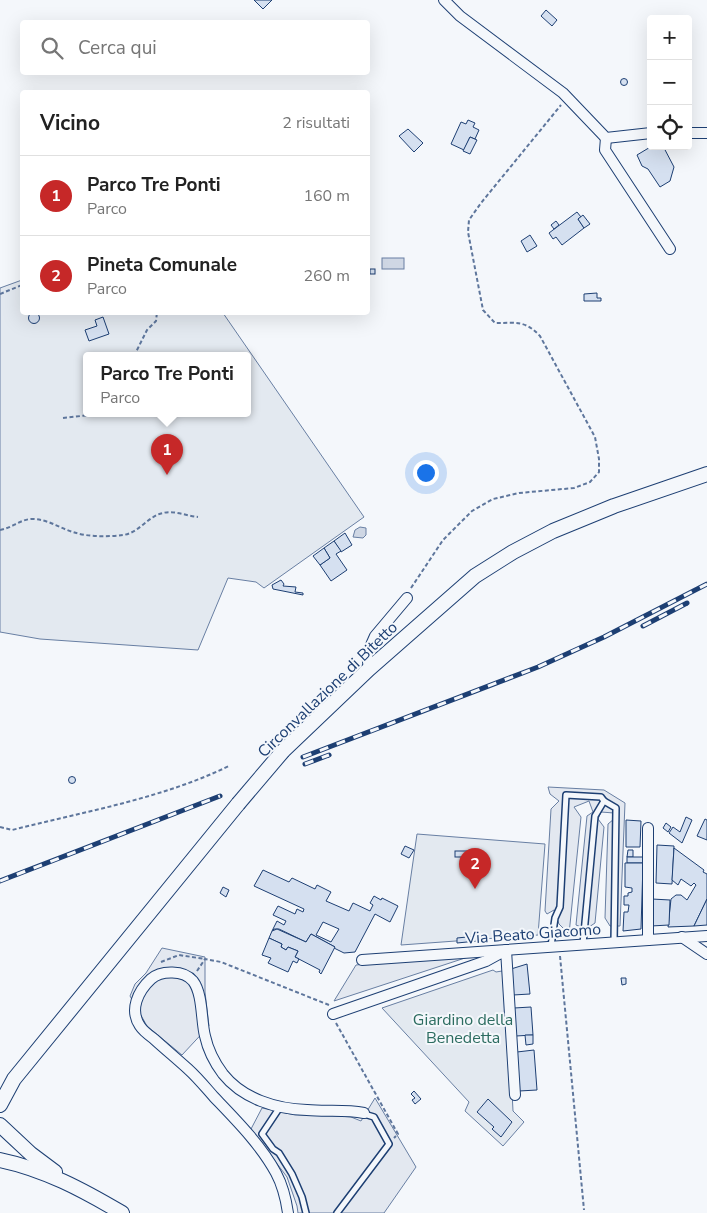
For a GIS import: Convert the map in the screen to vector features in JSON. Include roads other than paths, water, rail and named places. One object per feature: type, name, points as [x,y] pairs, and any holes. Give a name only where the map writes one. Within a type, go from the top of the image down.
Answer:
[{"type":"main road","name":"Circonvallazione di Bitetto","points":[[14,1079],[238,804],[283,752],[368,669],[475,576],[513,552],[553,531],[707,474]]},
{"type":"main road","points":[[0,1088],[14,1079]]},
{"type":"main road","points":[[0,1105],[14,1079]]},
{"type":"main road","points":[[0,1125],[31,1154],[73,1186]]},
{"type":"main road","points":[[0,1160],[27,1166],[73,1186],[122,1213]]},
{"type":"street","points":[[444,0],[460,16],[568,97],[606,138],[605,150],[670,249]]},
{"type":"street","points":[[692,132],[707,133]]},
{"type":"street","points":[[606,138],[647,133]]},
{"type":"street","points":[[368,669],[367,654],[375,636],[407,598]]},
{"type":"street","points":[[648,828],[648,940]]},
{"type":"street","name":"Via Beato Giacomo","points":[[362,960],[707,936]]},
{"type":"street","points":[[682,937],[707,954]]},
{"type":"street","points":[[331,1009],[486,961],[506,950],[515,1095]]},
{"type":"street","points":[[288,1213],[286,1198],[276,1173],[236,1119],[191,1072],[140,1027],[136,1016],[135,1004],[141,991],[153,978],[164,973],[180,974],[192,980],[198,992],[204,1036],[212,1059],[224,1075],[239,1089],[260,1101],[308,1111],[351,1110],[364,1113]]},
{"type":"lane","points":[[555,947],[555,918],[560,908],[566,795],[600,797],[616,808],[614,942]]},
{"type":"lane","points":[[583,944],[595,816],[604,801]]},
{"type":"lane","points":[[280,1106],[262,1134],[273,1149],[279,1153],[292,1174],[302,1197],[306,1213]]},
{"type":"lane","points":[[337,1213],[389,1144],[374,1117],[364,1113]]},
{"type":"railway","points":[[303,757],[538,667],[604,637],[707,584]]},
{"type":"railway","points":[[643,626],[687,603]]},
{"type":"railway","points":[[305,764],[329,755]]},
{"type":"railway","points":[[0,881],[220,796]]},
{"type":"place","name":"Parco Tre Ponti","points":[[167,475]]},
{"type":"place","name":"Pineta Comunale","points":[[475,889]]},
{"type":"park label","name":"Giardino della Benedetta","points":[[463,1028]]}]
